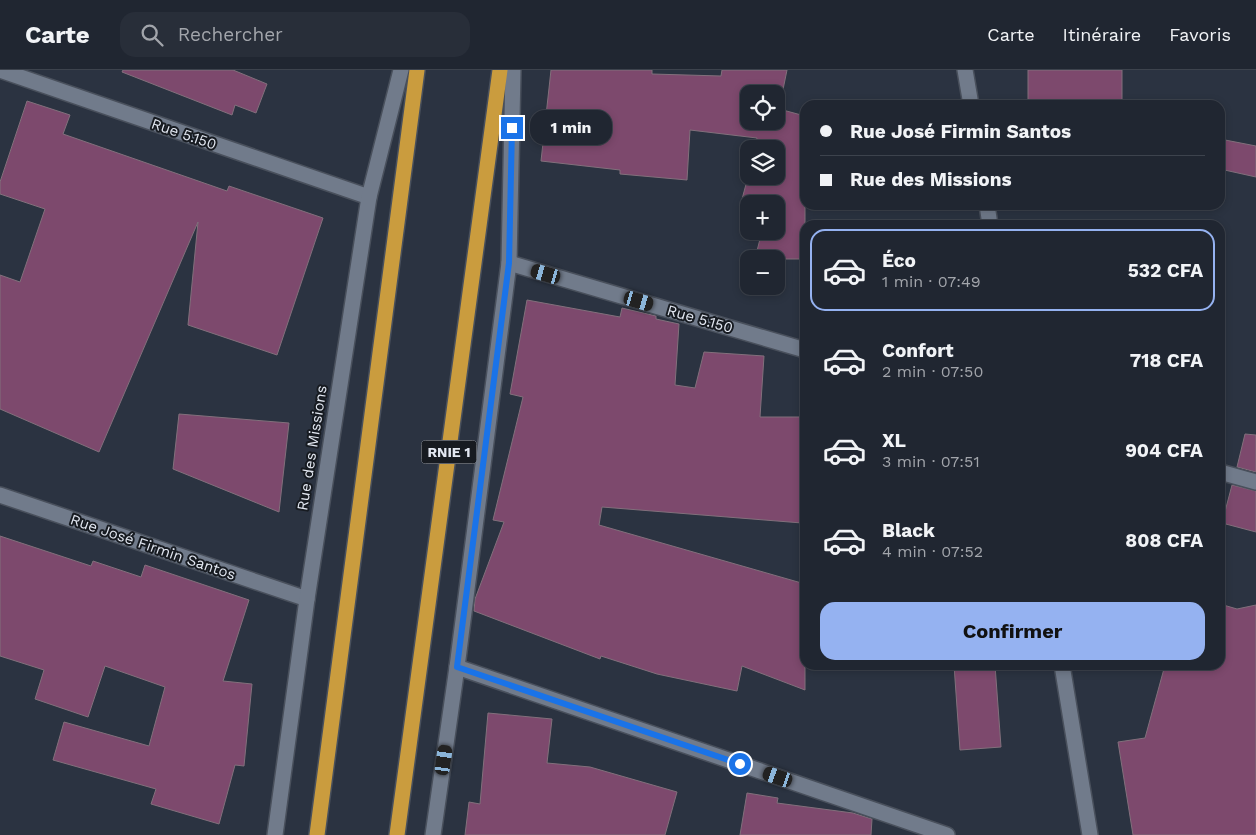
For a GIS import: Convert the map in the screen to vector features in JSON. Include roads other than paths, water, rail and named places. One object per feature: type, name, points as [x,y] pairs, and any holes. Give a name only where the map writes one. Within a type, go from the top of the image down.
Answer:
[{"type":"highway","points":[[318,835],[417,70]]},
{"type":"highway","name":"RNIE 1","points":[[397,835],[500,70]]},
{"type":"street","name":"Rue 5.150","points":[[0,70],[369,197]]},
{"type":"street","name":"Rue des Missions","points":[[274,835],[307,599],[369,197],[401,70]]},
{"type":"street","points":[[433,835],[457,667],[509,263],[513,70]]},
{"type":"street","points":[[965,70],[969,100]]},
{"type":"street","name":"Rue 5.150","points":[[509,263],[800,349]]},
{"type":"street","points":[[1225,473],[1256,482]]},
{"type":"street","name":"Rue José Firmin Santos","points":[[0,495],[307,599]]},
{"type":"street","points":[[457,667],[947,835]]},
{"type":"street","points":[[1063,670],[1090,835]]}]
